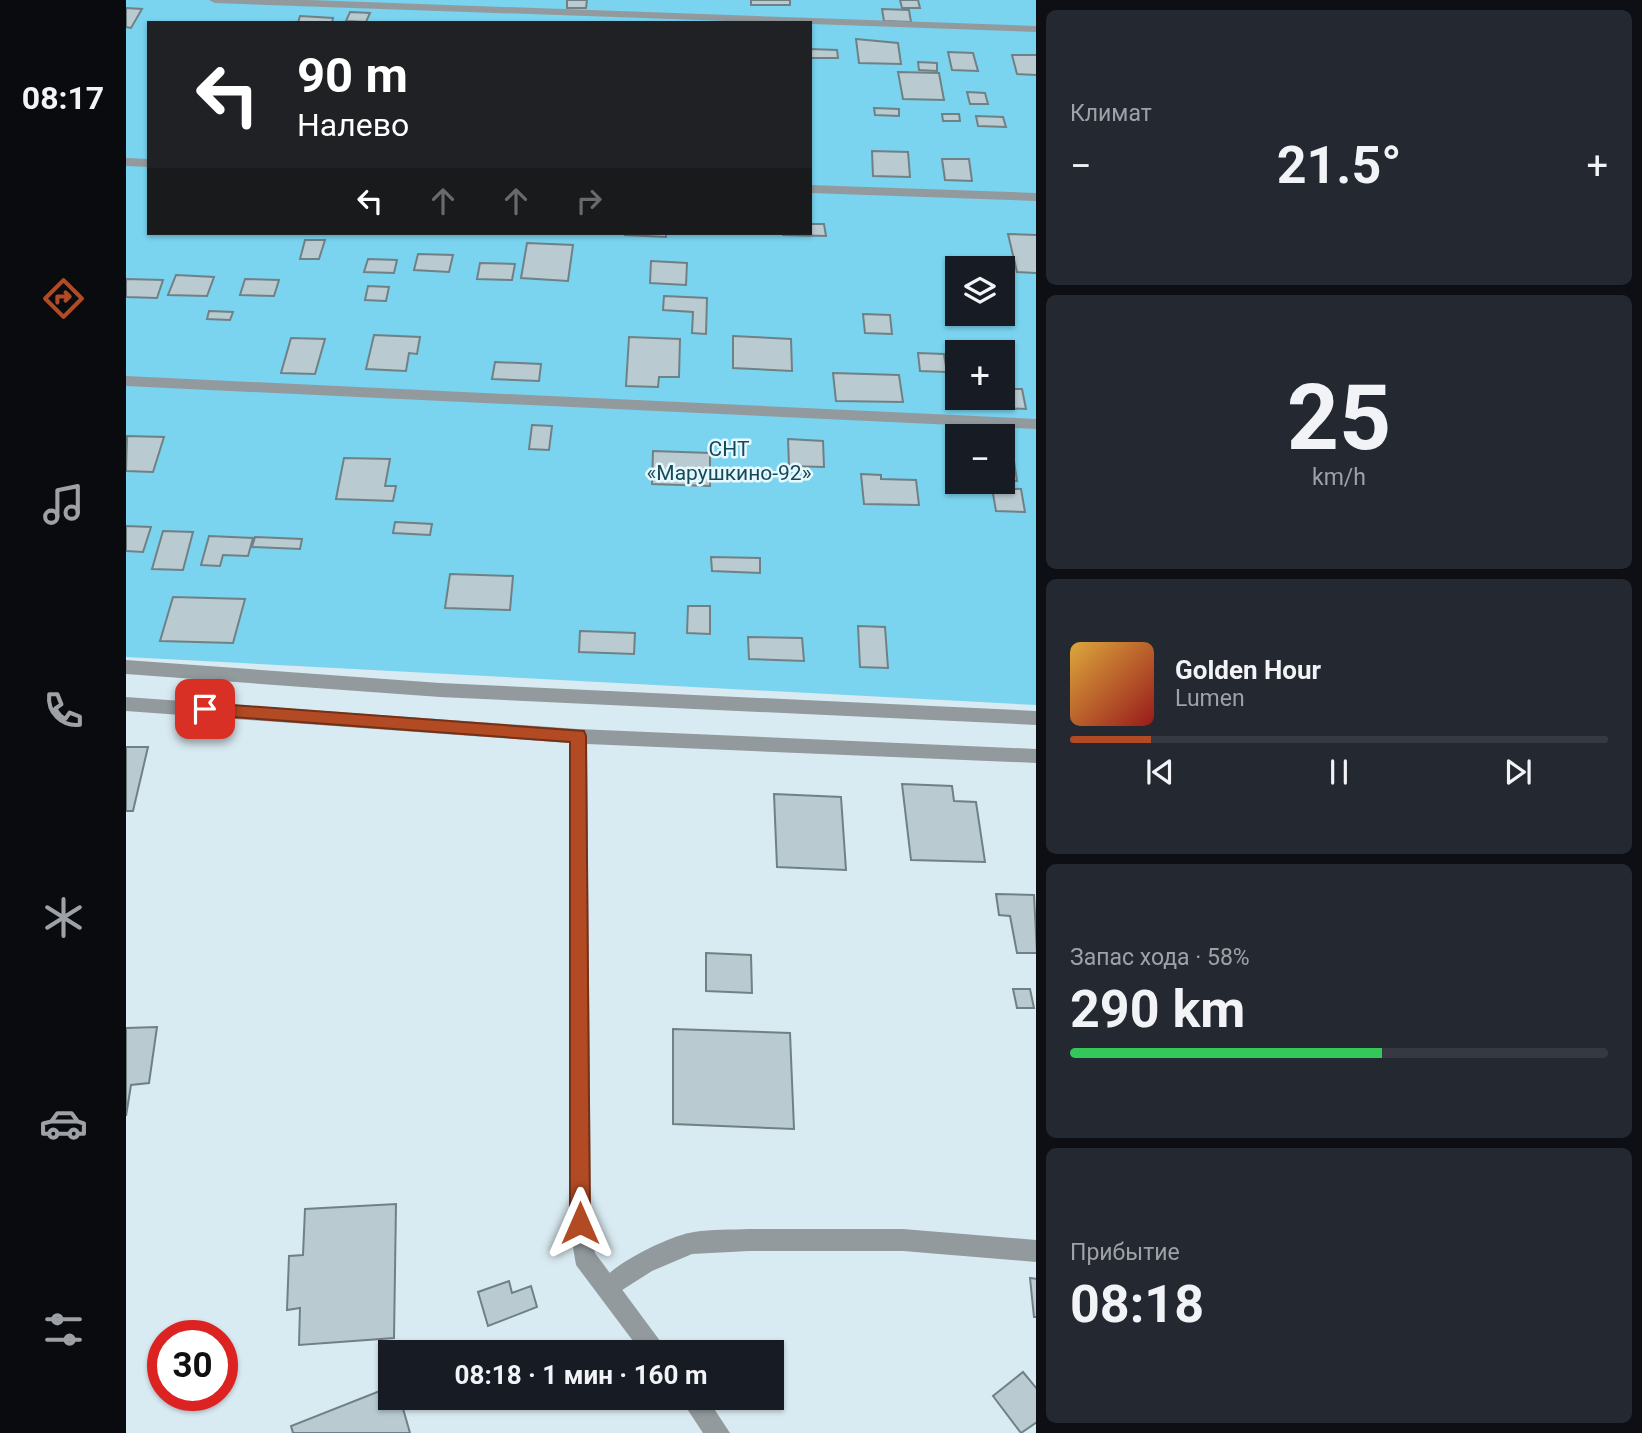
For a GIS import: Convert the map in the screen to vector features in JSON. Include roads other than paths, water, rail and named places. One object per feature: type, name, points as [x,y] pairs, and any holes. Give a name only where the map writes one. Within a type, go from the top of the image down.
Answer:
[{"type":"street","points":[[215,0],[810,21]]},
{"type":"street","points":[[812,21],[1036,29]]},
{"type":"street","points":[[126,162],[147,163]]},
{"type":"street","points":[[812,189],[1036,197]]},
{"type":"street","points":[[126,381],[1036,424]]},
{"type":"street","points":[[126,667],[440,690],[1036,718]]},
{"type":"street","points":[[126,704],[578,736],[1036,756]]},
{"type":"street","points":[[578,736],[580,1223],[584,1257],[647,1340]]},
{"type":"street","points":[[608,1288],[644,1263],[692,1243],[748,1240],[903,1240],[1036,1251]]},
{"type":"street","points":[[701,1410],[718,1433]]},
{"type":"park label","name":"СНТ «Марушкино-92»","points":[[729,461]]}]
